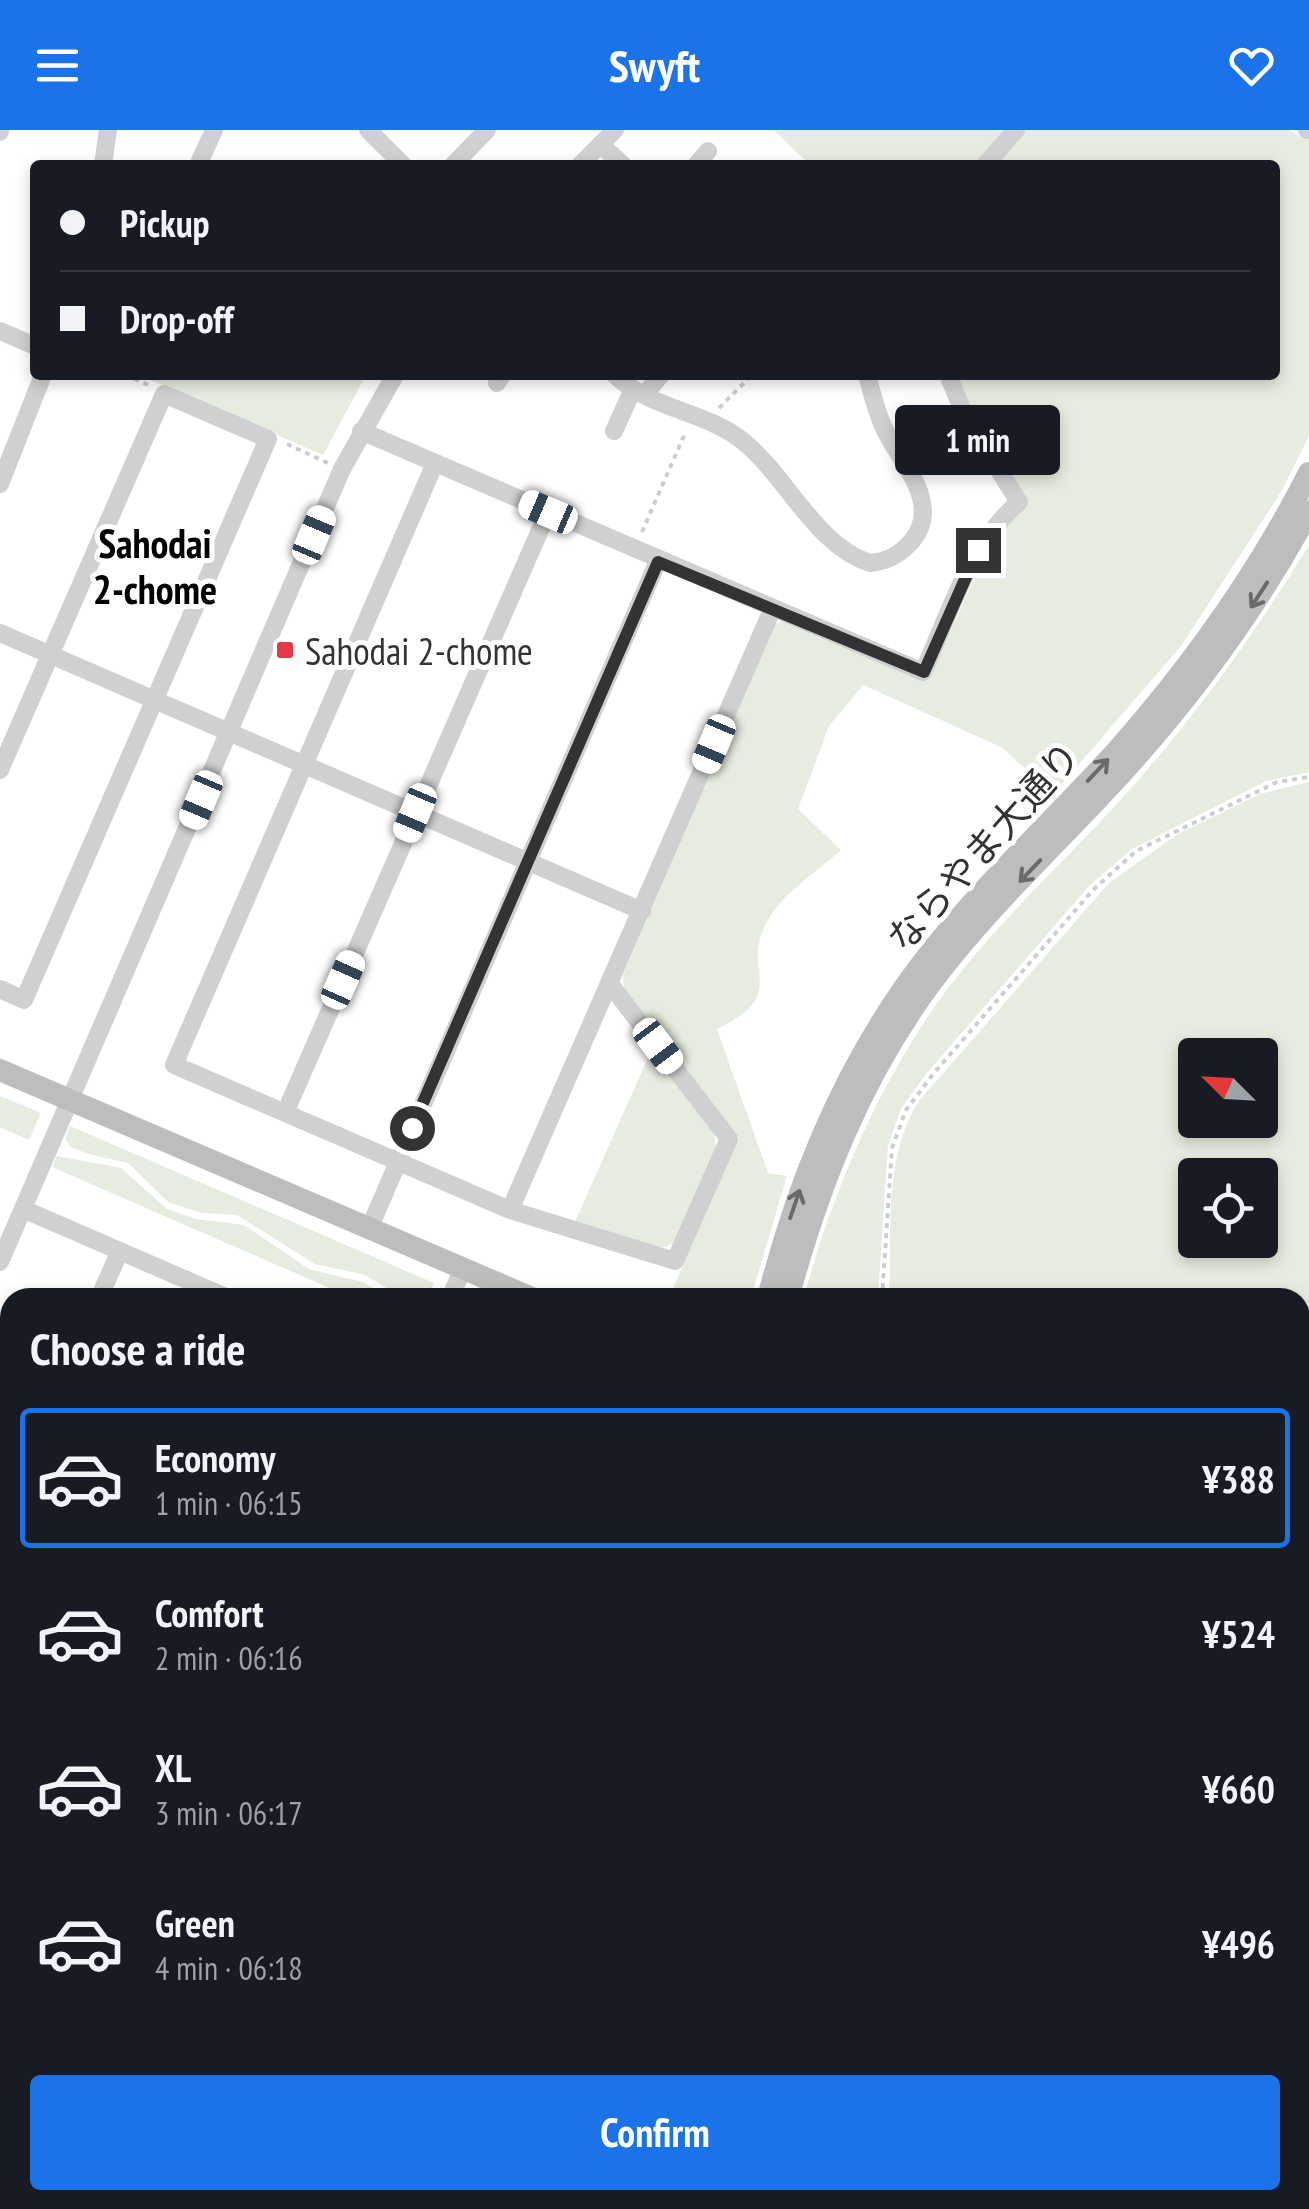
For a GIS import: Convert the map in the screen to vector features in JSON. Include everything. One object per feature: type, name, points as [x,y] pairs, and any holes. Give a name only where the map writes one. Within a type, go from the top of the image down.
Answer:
[{"type":"street","points":[[104,160],[108,130]]},
{"type":"street","points":[[200,160],[214,130]]},
{"type":"street","points":[[368,130],[398,160]]},
{"type":"street","points":[[458,160],[487,130]]},
{"type":"street","points":[[585,160],[615,130]]},
{"type":"street","points":[[989,160],[1016,130]]},
{"type":"street","points":[[601,145],[618,160]]},
{"type":"street","points":[[0,331],[30,344]]},
{"type":"street","points":[[0,484],[41,380]]},
{"type":"street","points":[[0,1262],[342,469],[392,380]]},
{"type":"street","points":[[622,380],[638,392],[743,440],[840,548],[861,560],[884,562],[914,538],[924,507],[919,489],[884,428],[869,380]]},
{"type":"street","points":[[614,430],[638,392],[654,380]]},
{"type":"street","points":[[361,431],[658,562],[924,672],[978,550],[996,522],[1019,502],[966,418],[950,380]]},
{"type":"street","points":[[0,770],[164,394],[268,440],[24,1000],[0,990]]},
{"type":"street","points":[[435,464],[174,1065],[510,1210],[675,1261],[729,1140],[610,984]]},
{"type":"street","name":"ならやま大通り","points":[[771,1288],[818,1141],[850,1075],[905,986],[953,924],[1120,746],[1190,661],[1262,554],[1309,473]]},
{"type":"street","name":"ならやま大通り","points":[[791,1288],[828,1168],[901,1026],[970,933],[1122,773],[1195,685],[1258,595],[1309,511]]},
{"type":"street","points":[[285,1113],[548,512]]},
{"type":"street","points":[[369,1230],[658,562]]},
{"type":"street","points":[[510,1210],[772,610]]},
{"type":"street","points":[[0,633],[642,911]]},
{"type":"street","points":[[0,1070],[506,1288]]},
{"type":"street","points":[[23,1208],[205,1288]]},
{"type":"street","points":[[103,1288],[120,1251]]},
{"type":"street","points":[[454,1288],[462,1271]]},
{"type":"path","points":[[136,380],[164,394]]},
{"type":"path","points":[[634,550],[699,419],[746,380]]},
{"type":"path","points":[[268,440],[342,469]]},
{"type":"path","points":[[883,1288],[892,1148],[906,1110],[934,1074],[1093,890],[1136,852],[1278,782],[1309,777]]},
{"type":"shaded area","points":[[774,130],[1008,130],[981,160],[805,160]]},
{"type":"shaded area","points":[[1023,130],[1288,130],[1309,141],[1309,436],[1281,492],[1181,646],[1061,785],[1038,780],[1001,747],[863,685],[829,726],[798,809],[841,850],[792,891],[768,920],[758,953],[759,992],[740,1016],[717,1029],[768,1173],[787,1176],[754,1288],[673,1288],[739,1138],[624,988],[623,975],[775,624],[788,619],[928,681],[996,531],[1028,503],[974,417],[957,380],[1280,380],[1280,160],[998,160]]},
{"type":"shaded area","points":[[150,380],[363,380],[323,455]]},
{"type":"shaded area","points":[[1309,545],[1309,772],[1266,781],[1132,849],[1089,886],[926,1074],[901,1109],[888,1145],[879,1288],[807,1288],[856,1148],[891,1077],[933,1009],[1001,925],[1176,736],[1267,611]]},
{"type":"shaded area","points":[[1309,782],[1309,1288],[889,1288],[894,1171],[907,1123],[919,1101],[1109,883],[1178,834],[1260,794]]},
{"type":"shaded area","points":[[651,1051],[714,1134],[716,1149],[675,1243],[661,1248],[574,1224]]},
{"type":"shaded area","points":[[0,1096],[41,1113],[29,1140],[0,1127]]},
{"type":"shaded area","points":[[70,1126],[434,1283],[432,1288],[387,1288],[365,1275],[315,1264],[237,1215],[202,1213],[168,1202],[128,1163],[88,1154],[71,1147],[65,1139]]},
{"type":"shaded area","points":[[57,1156],[121,1168],[167,1209],[196,1219],[244,1225],[309,1269],[373,1288],[329,1288],[52,1167]]},
{"type":"place","name":"Sahodai 2-chome","points":[[285,650]]},
{"type":"district","name":"Sahodai 2-chome","points":[[155,566]]},
{"type":"route","points":[[412,1128],[658,562],[924,672],[978,550]]}]
